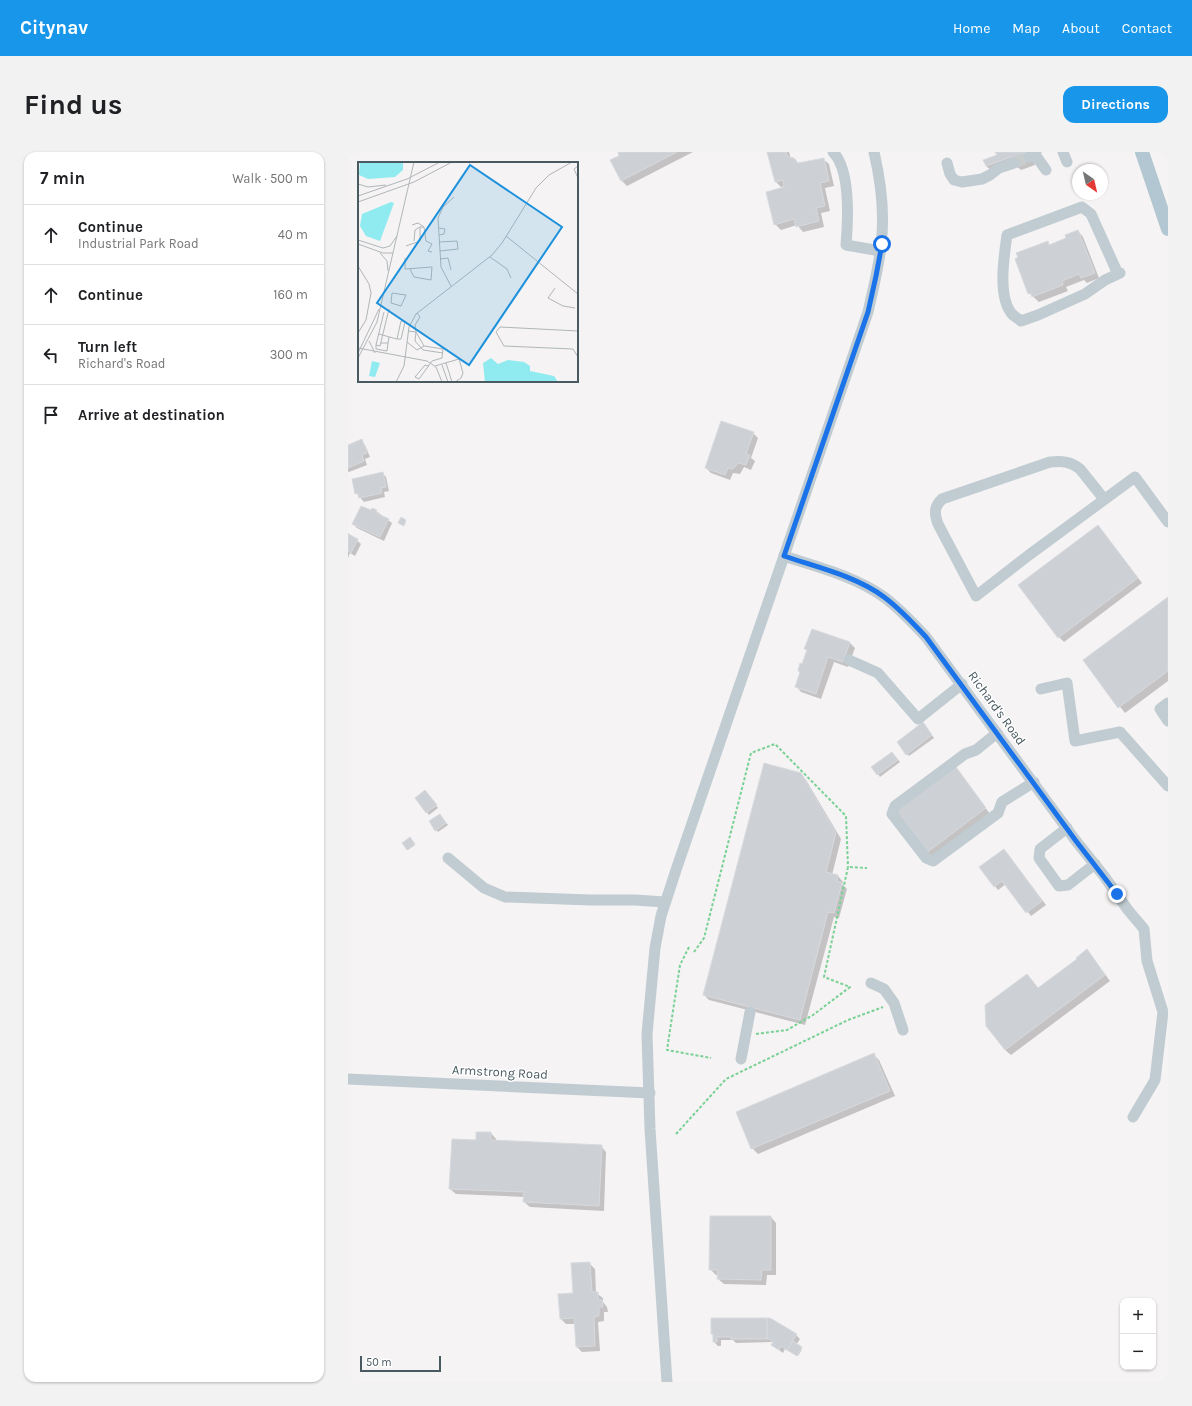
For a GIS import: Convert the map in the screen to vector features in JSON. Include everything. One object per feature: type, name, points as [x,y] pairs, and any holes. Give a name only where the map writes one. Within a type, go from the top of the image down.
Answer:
[{"type":"main road","points":[[1142,152],[1168,229]]},
{"type":"street","points":[[833,152],[837,156],[842,168],[848,214],[846,245],[880,251]]},
{"type":"street","points":[[667,1382],[650,1129],[647,1034],[655,948],[665,902],[868,312],[880,251],[883,212],[874,152]]},
{"type":"street","points":[[1031,155],[1046,170]]},
{"type":"street","points":[[947,163],[950,174],[954,180],[962,182],[982,179],[990,175],[1006,161],[1013,161]]},
{"type":"street","points":[[1082,207],[1091,214],[1119,274],[1105,280],[1085,294],[1021,321],[1012,315],[1006,302],[1002,273],[1007,235],[1082,207]]},
{"type":"street","points":[[1104,500],[1076,465],[1066,461],[1050,462],[942,499],[936,508],[935,516],[976,596],[1135,477],[1168,522]]},
{"type":"street","name":"Richard's Road","points":[[784,556],[834,573],[863,585],[883,596],[902,612],[926,637],[962,684],[1067,828],[1128,910],[1144,929],[1147,961],[1163,1012],[1155,1080],[1133,1117]]},
{"type":"street","points":[[849,660],[878,673],[918,718],[962,684]]},
{"type":"street","points":[[1041,689],[1067,683],[1075,741],[1120,732],[1168,786]]},
{"type":"street","points":[[1168,703],[1160,709],[1168,721]]},
{"type":"street","points":[[997,733],[976,750],[965,754],[895,806],[892,814],[926,858],[933,861],[998,812],[1002,802],[1034,782]]},
{"type":"street","points":[[1067,828],[1040,849],[1039,858],[1059,886],[1068,885],[1095,864]]},
{"type":"street","points":[[448,858],[484,888],[505,897],[665,902]]},
{"type":"street","points":[[871,983],[884,989],[894,1003],[903,1030]]},
{"type":"street","points":[[741,1059],[750,1012]]},
{"type":"street","name":"Armstrong Road","points":[[348,1079],[650,1093]]},
{"type":"path","points":[[694,952],[704,938],[751,753],[775,744],[846,816],[848,867],[824,977],[850,987],[813,1015],[787,1030],[756,1034]]},
{"type":"path","points":[[848,867],[867,868]]},
{"type":"path","points":[[689,946],[680,965],[667,1050],[711,1058]]},
{"type":"path","points":[[676,1134],[726,1079],[848,1020],[894,1003]]},
{"type":"building","points":[[618,152],[677,152],[621,181],[610,160],[619,156]]},
{"type":"building","points":[[767,152],[786,152],[788,157],[794,158],[798,163],[824,158],[829,181],[820,183],[825,206],[816,208],[819,221],[796,227],[794,219],[774,225],[766,192],[784,187],[783,180],[775,182]]},
{"type":"building","points":[[995,152],[1027,152],[1030,160],[1015,165],[1011,157],[986,166],[983,160],[997,155]]},
{"type":"building","points":[[1078,230],[1095,273],[1081,278],[1079,274],[1062,281],[1063,285],[1032,297],[1031,293],[1028,294],[1015,259],[1018,257],[1016,253],[1048,241],[1049,245],[1066,238],[1065,235]]},
{"type":"building","points":[[721,421],[754,432],[746,454],[750,455],[746,465],[738,463],[734,468],[728,468],[725,475],[705,468]]},
{"type":"building","points":[[362,439],[367,453],[362,455],[364,461],[348,468],[348,445]]},
{"type":"building","points":[[383,472],[386,487],[381,488],[382,493],[359,498],[358,493],[355,494],[352,479]]},
{"type":"building","points":[[361,506],[371,510],[372,508],[377,510],[376,513],[389,519],[380,537],[352,524]]},
{"type":"building","points":[[401,517],[406,520],[404,526],[398,523]]},
{"type":"building","points":[[1098,525],[1138,578],[1058,638],[1018,585]]},
{"type":"building","points":[[348,534],[358,539],[351,553],[348,551]]},
{"type":"building","points":[[1168,597],[1168,671],[1118,708],[1083,660]]},
{"type":"building","points":[[812,629],[850,642],[843,662],[828,657],[816,694],[795,687],[800,672],[798,671],[800,663],[802,664],[807,650],[804,649]]},
{"type":"building","points":[[923,722],[932,735],[906,755],[897,742]]},
{"type":"building","points":[[892,752],[898,760],[877,775],[871,767]]},
{"type":"building","points":[[764,763],[801,773],[836,833],[826,872],[838,875],[837,881],[842,883],[834,913],[828,912],[800,1020],[703,995]]},
{"type":"building","points":[[956,767],[986,808],[925,854],[894,813]]},
{"type":"building","points":[[425,790],[437,805],[426,813],[415,798]]},
{"type":"building","points":[[440,814],[446,823],[435,831],[429,821]]},
{"type":"building","points":[[410,837],[415,844],[407,850],[402,843]]},
{"type":"building","points":[[1004,849],[1042,901],[1026,913],[1002,881],[994,887],[979,867]]},
{"type":"building","points":[[1087,949],[1105,975],[1005,1050],[986,1026],[985,1005],[1027,974],[1038,988],[1077,959],[1076,958]]},
{"type":"building","points":[[874,1053],[890,1091],[751,1149],[736,1112]]},
{"type":"building","points":[[476,1132],[491,1132],[491,1140],[602,1145],[599,1206],[523,1202],[524,1192],[449,1189],[452,1139],[476,1140]]},
{"type":"building","points":[[710,1216],[771,1216],[771,1270],[762,1270],[761,1280],[717,1279],[718,1270],[709,1270]]},
{"type":"building","points":[[590,1262],[592,1292],[598,1292],[598,1300],[602,1300],[603,1307],[599,1307],[599,1316],[594,1317],[595,1346],[576,1347],[574,1318],[560,1319],[558,1294],[573,1293],[571,1263]]},
{"type":"building","points":[[711,1318],[767,1318],[767,1339],[731,1339],[731,1337],[717,1337],[717,1342],[713,1342],[713,1334],[711,1334]]},
{"type":"building","points":[[767,1318],[770,1318],[797,1334],[787,1350],[781,1346],[779,1350],[771,1345],[773,1342],[767,1339]]},
{"type":"building","points":[[793,1341],[802,1347],[797,1356],[787,1350]]},
{"type":"tunnel","points":[[1014,163],[1029,157]]},
{"type":"route","points":[[882,244],[868,312],[784,556],[834,573],[863,585],[883,596],[902,612],[926,637],[1076,841],[1117,894]]}]
